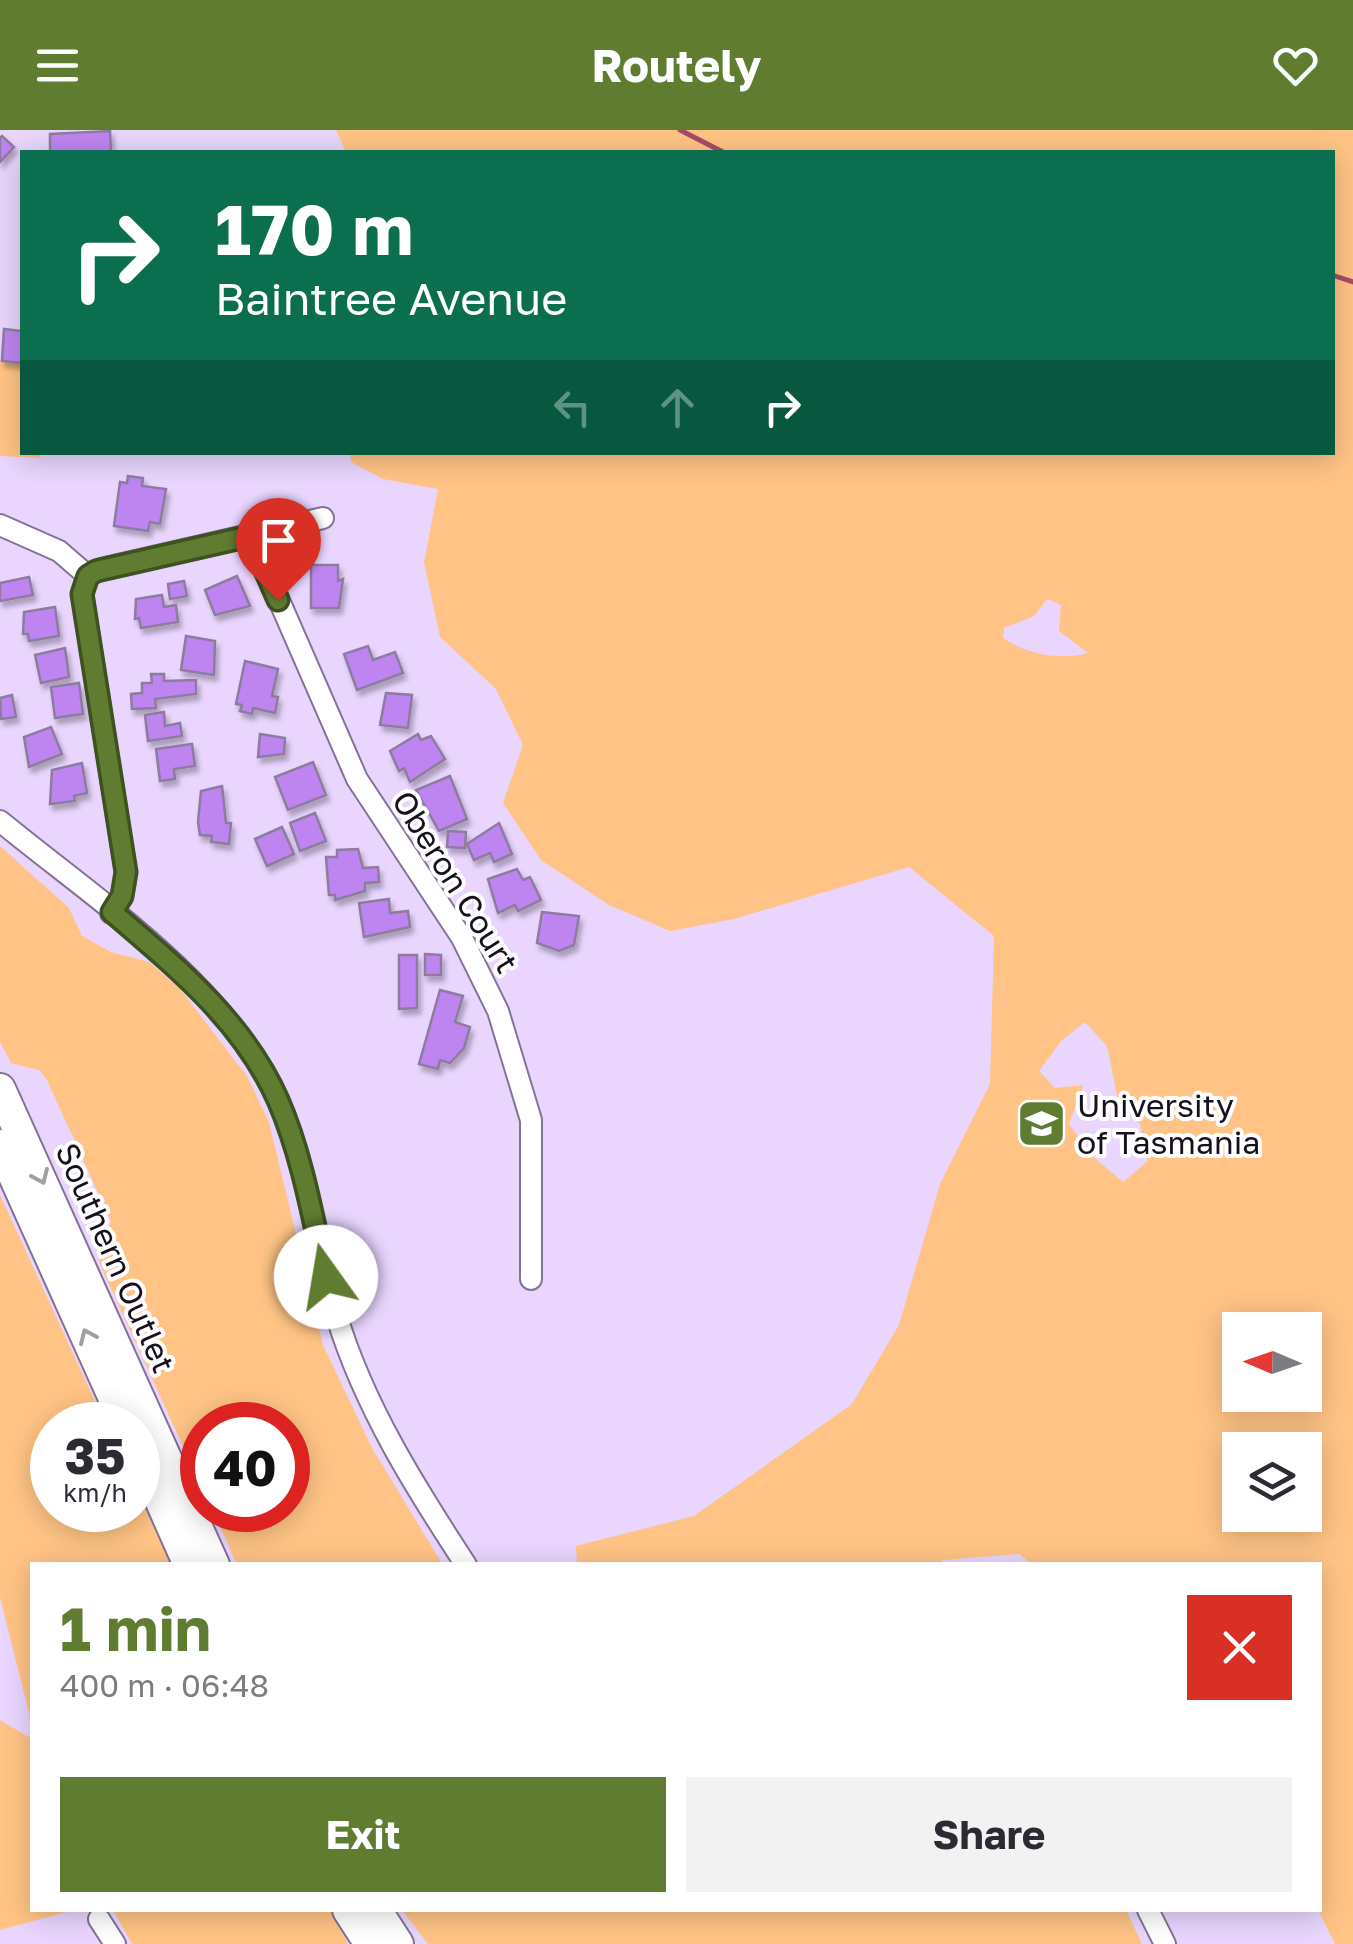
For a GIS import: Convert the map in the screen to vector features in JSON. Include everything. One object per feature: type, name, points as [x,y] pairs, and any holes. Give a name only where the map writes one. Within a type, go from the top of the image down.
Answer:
[{"type":"highway","name":"Southern Outlet","points":[[0,1089],[213,1562]]},
{"type":"highway","name":"Southern Outlet","points":[[0,1144],[116,1402]]},
{"type":"highway","points":[[160,1500],[188,1562]]},
{"type":"highway","points":[[349,1912],[370,1944]]},
{"type":"highway","points":[[377,1912],[398,1944]]},
{"type":"street","points":[[112,912],[122,896],[126,872],[82,594],[88,576],[102,569],[323,518]]},
{"type":"street","points":[[0,525],[59,551],[88,576]]},
{"type":"street","name":"Oberon Court","points":[[250,536],[357,779],[462,938],[498,1011],[531,1120],[531,1279]]},
{"type":"street","points":[[0,821],[112,912],[212,1002],[269,1082],[288,1125],[352,1364],[383,1427],[464,1562]]},
{"type":"street","points":[[1149,1912],[1165,1944]]},
{"type":"street","points":[[98,1919],[115,1944]]},
{"type":"shaded area","name":"University of Tasmania","points":[[336,130],[1353,130],[1353,1944],[1335,1944],[1319,1912],[1322,1562],[1029,1562],[1019,1554],[941,1562],[577,1562],[576,1546],[694,1516],[852,1404],[899,1325],[940,1184],[990,1084],[994,936],[909,867],[734,919],[670,931],[609,905],[541,860],[503,803],[523,745],[496,689],[440,637],[424,562],[438,489],[383,479],[351,462],[350,455],[1335,455],[1335,150],[345,150]],"holes":[[[1047,599],[1061,605],[1059,631],[1088,653],[1044,654],[1003,638],[1004,628],[1034,616]],[[1085,1022],[1107,1046],[1117,1095],[1140,1124],[1148,1161],[1123,1182],[1092,1156],[1069,1124],[1083,1085],[1055,1088],[1039,1071],[1061,1041]]]},
{"type":"shaded area","points":[[0,361],[20,363],[20,455],[41,455],[40,458],[0,456]]},
{"type":"shaded area","points":[[0,846],[69,908],[82,936],[111,952],[149,962],[180,989],[247,1076],[269,1122],[323,1345],[372,1448],[441,1562],[236,1562],[223,1532],[310,1532],[310,1402],[180,1402],[180,1440],[99,1262],[111,1221],[47,1080],[39,1070],[11,1063],[0,1042]]},
{"type":"shaded area","points":[[0,1195],[95,1402],[30,1402],[30,1532],[156,1532],[170,1562],[30,1562],[30,1716],[0,1598]]},
{"type":"shaded area","points":[[0,1720],[30,1738],[30,1912],[67,1912],[0,1930]]},
{"type":"shaded area","points":[[114,1912],[334,1912],[348,1944],[132,1944]]},
{"type":"shaded area","points":[[404,1912],[1127,1912],[1142,1944],[428,1944]]},
{"type":"building","points":[[110,131],[111,150],[50,150],[50,134]]},
{"type":"building","points":[[0,138],[14,147],[0,162]]},
{"type":"building","points":[[4,329],[20,331],[20,363],[2,361]]},
{"type":"building","points":[[128,476],[143,478],[142,486],[166,489],[160,524],[150,522],[148,531],[114,526],[120,482],[127,483]]},
{"type":"building","points":[[311,565],[338,565],[338,581],[343,579],[339,608],[311,608]]},
{"type":"building","points":[[237,576],[250,606],[215,615],[205,590]]},
{"type":"building","points":[[29,577],[33,595],[0,601],[0,583]]},
{"type":"building","points":[[184,581],[187,596],[170,599],[168,584]]},
{"type":"building","points":[[162,595],[164,607],[176,605],[178,622],[141,628],[139,618],[135,619],[136,599]]},
{"type":"building","points":[[55,607],[59,636],[29,641],[28,634],[23,634],[24,612]]},
{"type":"building","points":[[186,636],[215,641],[214,675],[181,670]]},
{"type":"building","points":[[368,646],[373,660],[395,652],[403,673],[357,690],[344,654]]},
{"type":"building","points":[[65,648],[69,677],[41,683],[35,655]]},
{"type":"building","points":[[245,661],[278,669],[272,696],[278,697],[275,713],[253,708],[252,714],[240,711],[242,705],[236,704]]},
{"type":"building","points":[[151,674],[164,674],[164,681],[196,680],[196,694],[155,699],[156,708],[132,709],[131,694],[142,693],[142,683],[152,683]]},
{"type":"building","points":[[79,683],[83,714],[55,718],[51,687]]},
{"type":"building","points":[[386,693],[412,695],[408,728],[380,725]]},
{"type":"building","points":[[12,695],[16,717],[1,719],[0,698]]},
{"type":"building","points":[[164,712],[165,726],[180,723],[182,736],[148,741],[145,715]]},
{"type":"building","points":[[51,727],[62,754],[29,767],[24,737]]},
{"type":"building","points":[[260,734],[285,738],[284,754],[258,757]]},
{"type":"building","points":[[418,734],[421,740],[431,736],[445,759],[410,782],[404,768],[399,771],[390,751]]},
{"type":"building","points":[[192,744],[195,766],[174,769],[175,779],[160,781],[156,749]]},
{"type":"building","points":[[313,762],[326,795],[288,810],[275,777]]},
{"type":"building","points":[[82,763],[87,793],[74,796],[75,801],[50,804],[52,770]]},
{"type":"building","points":[[450,776],[467,819],[439,831],[416,790]]},
{"type":"building","points":[[222,786],[226,823],[231,823],[229,844],[211,842],[212,836],[200,835],[198,822],[201,791]]},
{"type":"building","points":[[315,813],[326,841],[300,851],[290,823]]},
{"type":"building","points":[[499,823],[512,854],[494,862],[490,853],[474,860],[467,844]]},
{"type":"building","points":[[282,827],[294,854],[267,866],[255,839]]},
{"type":"building","points":[[448,831],[466,832],[465,848],[447,847]]},
{"type":"building","points":[[358,849],[363,868],[378,867],[379,882],[365,883],[365,891],[335,900],[335,895],[329,895],[326,857],[337,857],[337,850]]},
{"type":"building","points":[[517,869],[523,880],[530,877],[541,900],[518,911],[515,905],[498,913],[488,879]]},
{"type":"building","points":[[389,899],[390,913],[408,911],[410,927],[364,937],[359,903]]},
{"type":"building","points":[[542,912],[579,916],[574,945],[559,951],[537,943]]},
{"type":"building","points":[[425,954],[441,955],[441,975],[425,975]]},
{"type":"building","points":[[399,955],[417,955],[417,1008],[399,1009]]},
{"type":"building","points":[[440,990],[463,996],[455,1022],[470,1027],[464,1048],[450,1063],[440,1060],[438,1069],[419,1064]]},
{"type":"waterway","points":[[680,130],[719,150]]},
{"type":"waterway","points":[[1335,276],[1353,282]]},
{"type":"place","name":"University of Tasmania","points":[[1042,1124]]},
{"type":"route","points":[[278,600],[250,536],[96,571],[88,576],[82,594],[126,872],[126,886],[112,912],[212,1002],[269,1082],[288,1125],[326,1277]]}]
